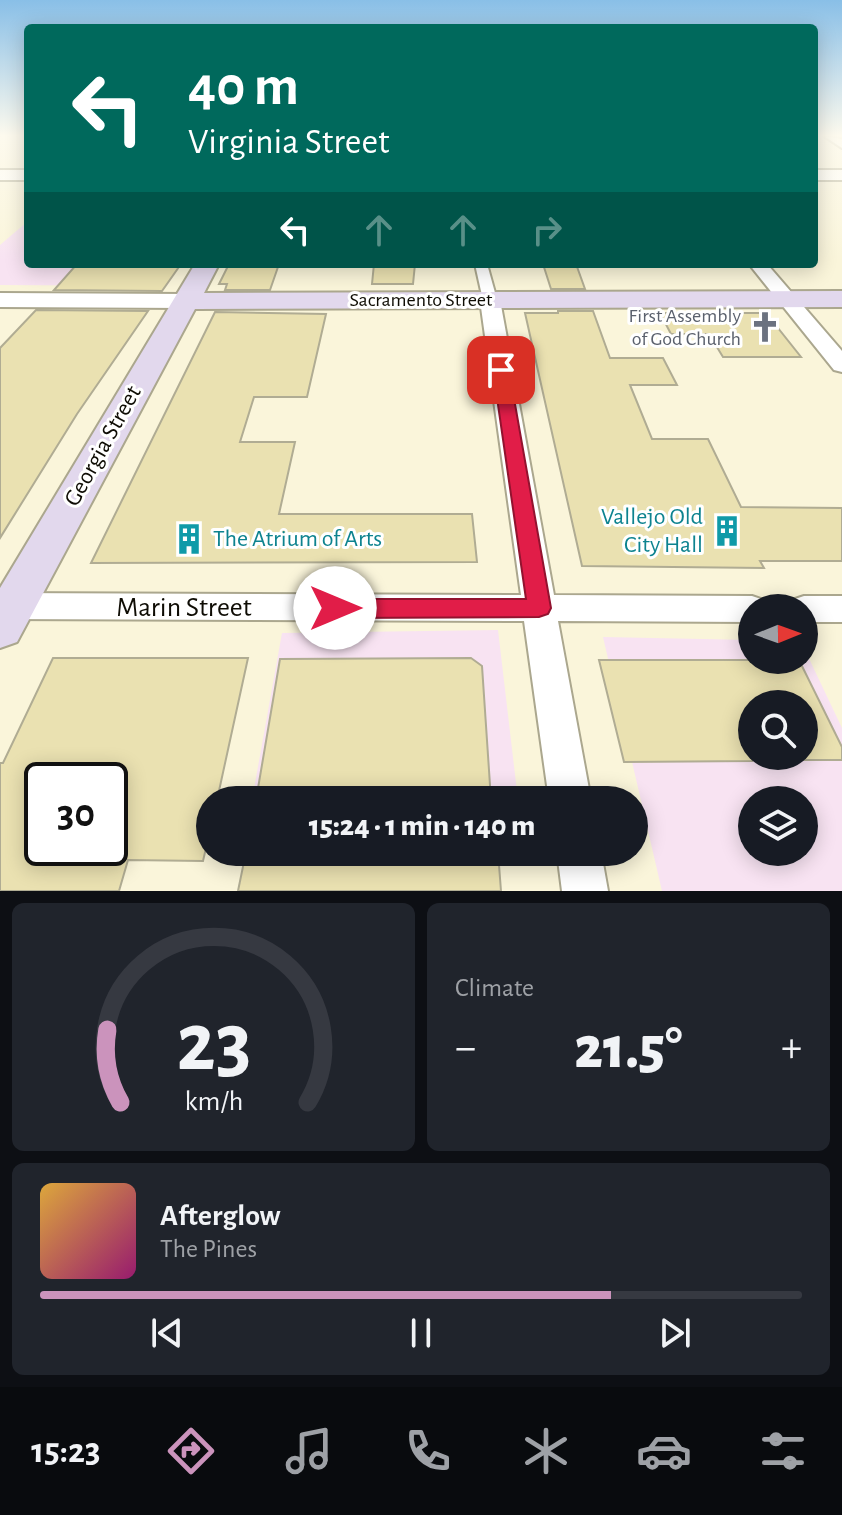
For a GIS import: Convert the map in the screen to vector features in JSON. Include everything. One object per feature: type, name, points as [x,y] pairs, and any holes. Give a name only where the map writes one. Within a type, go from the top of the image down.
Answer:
[{"type":"main road","name":"Georgia Street","points":[[4,614],[205,268]]},
{"type":"main road","name":"Sacramento Street","points":[[186,301],[842,299]]},
{"type":"street","points":[[482,268],[490,300],[568,786]]},
{"type":"street","points":[[761,268],[842,365]]},
{"type":"street","name":"Sacramento Street","points":[[0,300],[186,301]]},
{"type":"street","name":"Marin Street","points":[[4,614],[738,609]]},
{"type":"street","points":[[818,609],[842,609]]},
{"type":"street","points":[[581,866],[585,891]]},
{"type":"shaded area","points":[[24,224],[24,268],[178,268],[167,286],[0,285],[0,245]]},
{"type":"shaded area","points":[[498,630],[516,786],[255,786],[282,633]]},
{"type":"shaded area","points":[[603,637],[738,640],[738,674],[816,674],[842,728],[842,891],[662,891],[648,831],[648,786],[638,786]]},
{"type":"building","points":[[73,268],[178,268],[162,291],[54,290]]},
{"type":"building","points":[[227,268],[278,268],[270,290],[225,290],[227,284],[219,284]]},
{"type":"building","points":[[374,268],[415,268],[413,284],[372,284]]},
{"type":"building","points":[[544,268],[577,268],[585,289],[551,289]]},
{"type":"building","points":[[36,310],[148,311],[77,414],[0,538],[0,348]]},
{"type":"building","points":[[593,311],[610,358],[663,358],[677,385],[630,385],[652,439],[708,439],[741,507],[842,508],[842,561],[760,561],[764,568],[582,566],[525,313]]},
{"type":"building","points":[[215,312],[326,314],[307,397],[254,397],[240,442],[295,442],[279,514],[472,514],[477,562],[91,563]]},
{"type":"building","points":[[660,313],[766,313],[801,357],[723,357],[709,334],[671,334]]},
{"type":"building","points":[[53,658],[248,658],[220,786],[196,786],[196,861],[128,860],[128,762],[24,762],[24,866],[126,866],[119,891],[0,891],[0,763],[3,763]]},
{"type":"building","points":[[471,658],[482,666],[490,786],[258,786],[280,659]]},
{"type":"building","points":[[599,660],[738,660],[738,674],[806,674],[814,690],[738,690],[738,761],[624,762]]},
{"type":"building","points":[[818,698],[842,747],[842,760],[818,760]]},
{"type":"building","points":[[243,866],[499,866],[501,891],[238,891]]},
{"type":"place","name":"First Assembly of God Church","points":[[765,327]]},
{"type":"place","name":"Vallejo Old City Hall","points":[[727,531]]},
{"type":"place","name":"The Atrium of Arts","points":[[189,539]]},
{"type":"route","points":[[335,608],[539,608],[501,370]]}]
